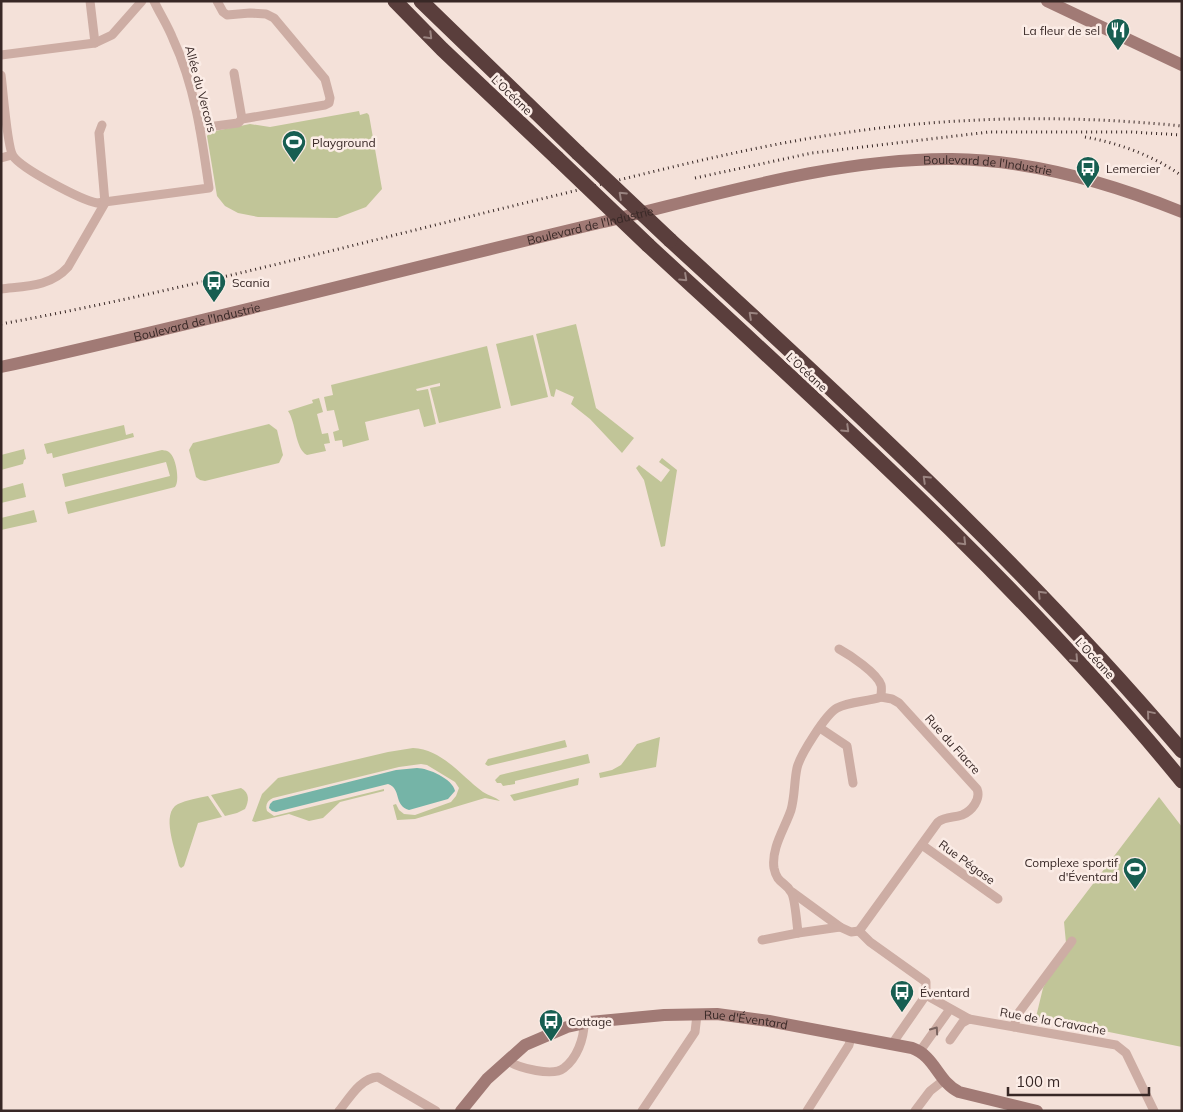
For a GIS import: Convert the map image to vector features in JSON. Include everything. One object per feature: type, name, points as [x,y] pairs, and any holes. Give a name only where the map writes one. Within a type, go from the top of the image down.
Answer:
[{"type":"highway","name":"L’Océane","points":[[395,1],[442,49],[648,245],[811,395],[946,525],[1103,689],[1182,781]]},
{"type":"highway","name":"L’Océane","points":[[421,1],[578,153],[927,480],[1046,599],[1182,751]]},
{"type":"street","points":[[90,1],[95,43]]},
{"type":"street","points":[[1,55],[95,43],[112,35],[142,1]]},
{"type":"street","name":"Allée du Vercors","points":[[105,203],[209,188],[200,128],[187,78],[174,39],[154,1]]},
{"type":"street","points":[[200,128],[238,123],[242,119],[327,104],[330,99],[328,84],[325,79],[274,18],[266,14],[227,15],[223,12],[217,1]]},
{"type":"street","points":[[1047,1],[1182,65]]},
{"type":"street","points":[[234,73],[242,119]]},
{"type":"street","points":[[1,75],[8,139],[12,155],[34,172],[82,198],[91,202],[105,203]]},
{"type":"street","points":[[1,289],[39,285],[59,276],[68,267],[105,203],[99,132],[102,125]]},
{"type":"street","points":[[1,158],[12,155]]},
{"type":"street","name":"Boulevard de l'Industrie","points":[[1,367],[185,325],[758,185],[856,166],[924,160],[975,160],[1013,163],[1061,172],[1108,185],[1182,212]]},
{"type":"street","points":[[840,649],[856,658],[876,676],[881,686],[881,697],[836,708],[804,752],[798,766],[792,804],[774,855],[774,866],[777,878],[792,892],[840,927],[851,932],[858,931],[870,942],[926,982],[926,995],[892,1044]]},
{"type":"street","name":"Rue du Fiacre","points":[[858,931],[938,822],[945,818],[964,814],[978,801],[979,795],[977,789],[899,703],[892,699],[881,697]]},
{"type":"street","points":[[820,728],[847,746],[853,783]]},
{"type":"street","name":"Rue Pégase","points":[[922,845],[998,899]]},
{"type":"street","points":[[792,892],[798,933]]},
{"type":"street","points":[[762,940],[840,927]]},
{"type":"street","points":[[1014,1026],[1017,1015],[1072,941]]},
{"type":"street","name":"Rue de la Cravache","points":[[926,995],[969,1019],[1116,1045],[1126,1053],[1154,1111]]},
{"type":"street","points":[[950,1009],[920,1051],[929,1058],[944,1080],[950,1087],[959,1092],[1037,1111]]},
{"type":"street","name":"Rue d'Éventard","points":[[465,1109],[487,1079],[525,1045],[554,1032],[584,1023],[664,1015],[735,1016],[892,1044],[920,1051]]},
{"type":"street","points":[[642,1111],[695,1032],[697,1015]]},
{"type":"street","points":[[950,1040],[962,1023],[969,1019]]},
{"type":"street","points":[[508,1060],[514,1065],[526,1069],[552,1072],[563,1069],[582,1039],[584,1023]]},
{"type":"street","points":[[807,1111],[849,1045],[851,1037]]},
{"type":"street","points":[[339,1111],[363,1082],[370,1078],[378,1078],[436,1111]]},
{"type":"street","points":[[915,1111],[930,1091],[944,1080]]},
{"type":"green space","name":"Playground","points":[[359,111],[360,115],[367,113],[369,115],[382,189],[366,207],[337,218],[258,217],[238,213],[225,206],[217,196],[207,136],[210,132],[250,124],[270,127]]},
{"type":"green space","points":[[576,324],[596,408],[634,438],[622,453],[590,419],[571,404],[574,397],[556,389],[554,397],[551,396],[536,334]]},
{"type":"green space","points":[[533,335],[548,397],[511,406],[496,344]]},
{"type":"green space","points":[[487,346],[501,408],[439,423],[430,388],[440,386],[440,383],[416,389],[417,391],[428,389],[436,424],[424,427],[419,409],[365,422],[369,440],[343,447],[342,440],[335,441],[333,432],[339,430],[334,410],[327,411],[324,397],[333,395],[331,385]]},
{"type":"green space","points":[[319,398],[323,412],[317,414],[322,434],[328,433],[330,443],[324,444],[326,451],[307,455],[300,447],[288,411],[313,403],[312,400]]},
{"type":"green space","points":[[269,424],[277,430],[283,455],[279,463],[205,481],[196,477],[189,450],[193,443]]},
{"type":"green space","points":[[124,425],[126,435],[133,433],[134,437],[53,458],[52,453],[47,454],[44,444]]},
{"type":"green space","points":[[24,449],[26,459],[23,464],[1,470],[1,455]]},
{"type":"green space","points":[[162,450],[169,452],[176,464],[175,487],[68,514],[65,502],[170,476],[166,462],[65,487],[62,474]]},
{"type":"green space","points":[[662,458],[677,470],[665,546],[661,547],[644,480],[636,468],[639,465],[661,482],[670,470],[659,462]]},
{"type":"green space","points":[[23,483],[26,497],[1,503],[1,489]]},
{"type":"green space","points":[[34,510],[37,522],[1,530],[1,518]]},
{"type":"green space","points":[[660,737],[656,767],[600,778],[599,773],[612,770],[621,765],[637,744]]},
{"type":"green space","points":[[565,740],[567,747],[488,766],[485,764],[488,759]]},
{"type":"green space","points":[[413,748],[433,753],[442,758],[483,792],[500,801],[485,798],[415,819],[397,820],[393,805],[396,804],[404,814],[415,815],[451,802],[456,796],[459,788],[455,782],[427,765],[421,764],[399,767],[273,798],[266,805],[267,811],[274,816],[384,789],[384,791],[340,802],[323,818],[309,821],[289,814],[255,822],[252,821],[262,794],[278,778],[388,752]]},
{"type":"green space","points":[[588,754],[590,763],[515,781],[515,784],[503,786],[495,780],[500,775]]},
{"type":"green space","points":[[579,778],[578,785],[514,801],[510,795]]},
{"type":"green space","points":[[241,788],[248,797],[245,809],[225,816],[211,795]]},
{"type":"green space","points":[[208,796],[222,817],[198,823],[184,866],[181,868],[171,833],[170,815],[178,804]]},
{"type":"green space","name":"Complexe sportif d'Éventard","points":[[1159,797],[1182,827],[1182,1047],[1036,1017],[1043,988],[1066,943],[1064,922]]},
{"type":"water","points":[[417,768],[445,778],[450,782],[455,791],[448,799],[409,810],[401,805],[395,789],[388,784],[276,812],[269,808],[273,801],[396,770]]},
{"type":"railway","points":[[1,324],[203,282],[693,162],[810,138],[891,127],[974,120],[1099,120],[1182,126]]},
{"type":"railway","points":[[695,178],[812,153],[989,132],[1131,132],[1182,135]]},
{"type":"railway","points":[[1085,137],[1136,151],[1160,162],[1182,176]]},
{"type":"place","name":"La fleur de sel","points":[[1118,51]]},
{"type":"place","name":"Playground","points":[[294,163]]},
{"type":"place","name":"Lemercier","points":[[1088,189]]},
{"type":"place","name":"Scania","points":[[214,303]]},
{"type":"place","name":"Complexe sportif d'Éventard","points":[[1135,890]]},
{"type":"place","name":"Éventard","points":[[902,1013]]},
{"type":"place","name":"Cottage","points":[[551,1042]]}]
